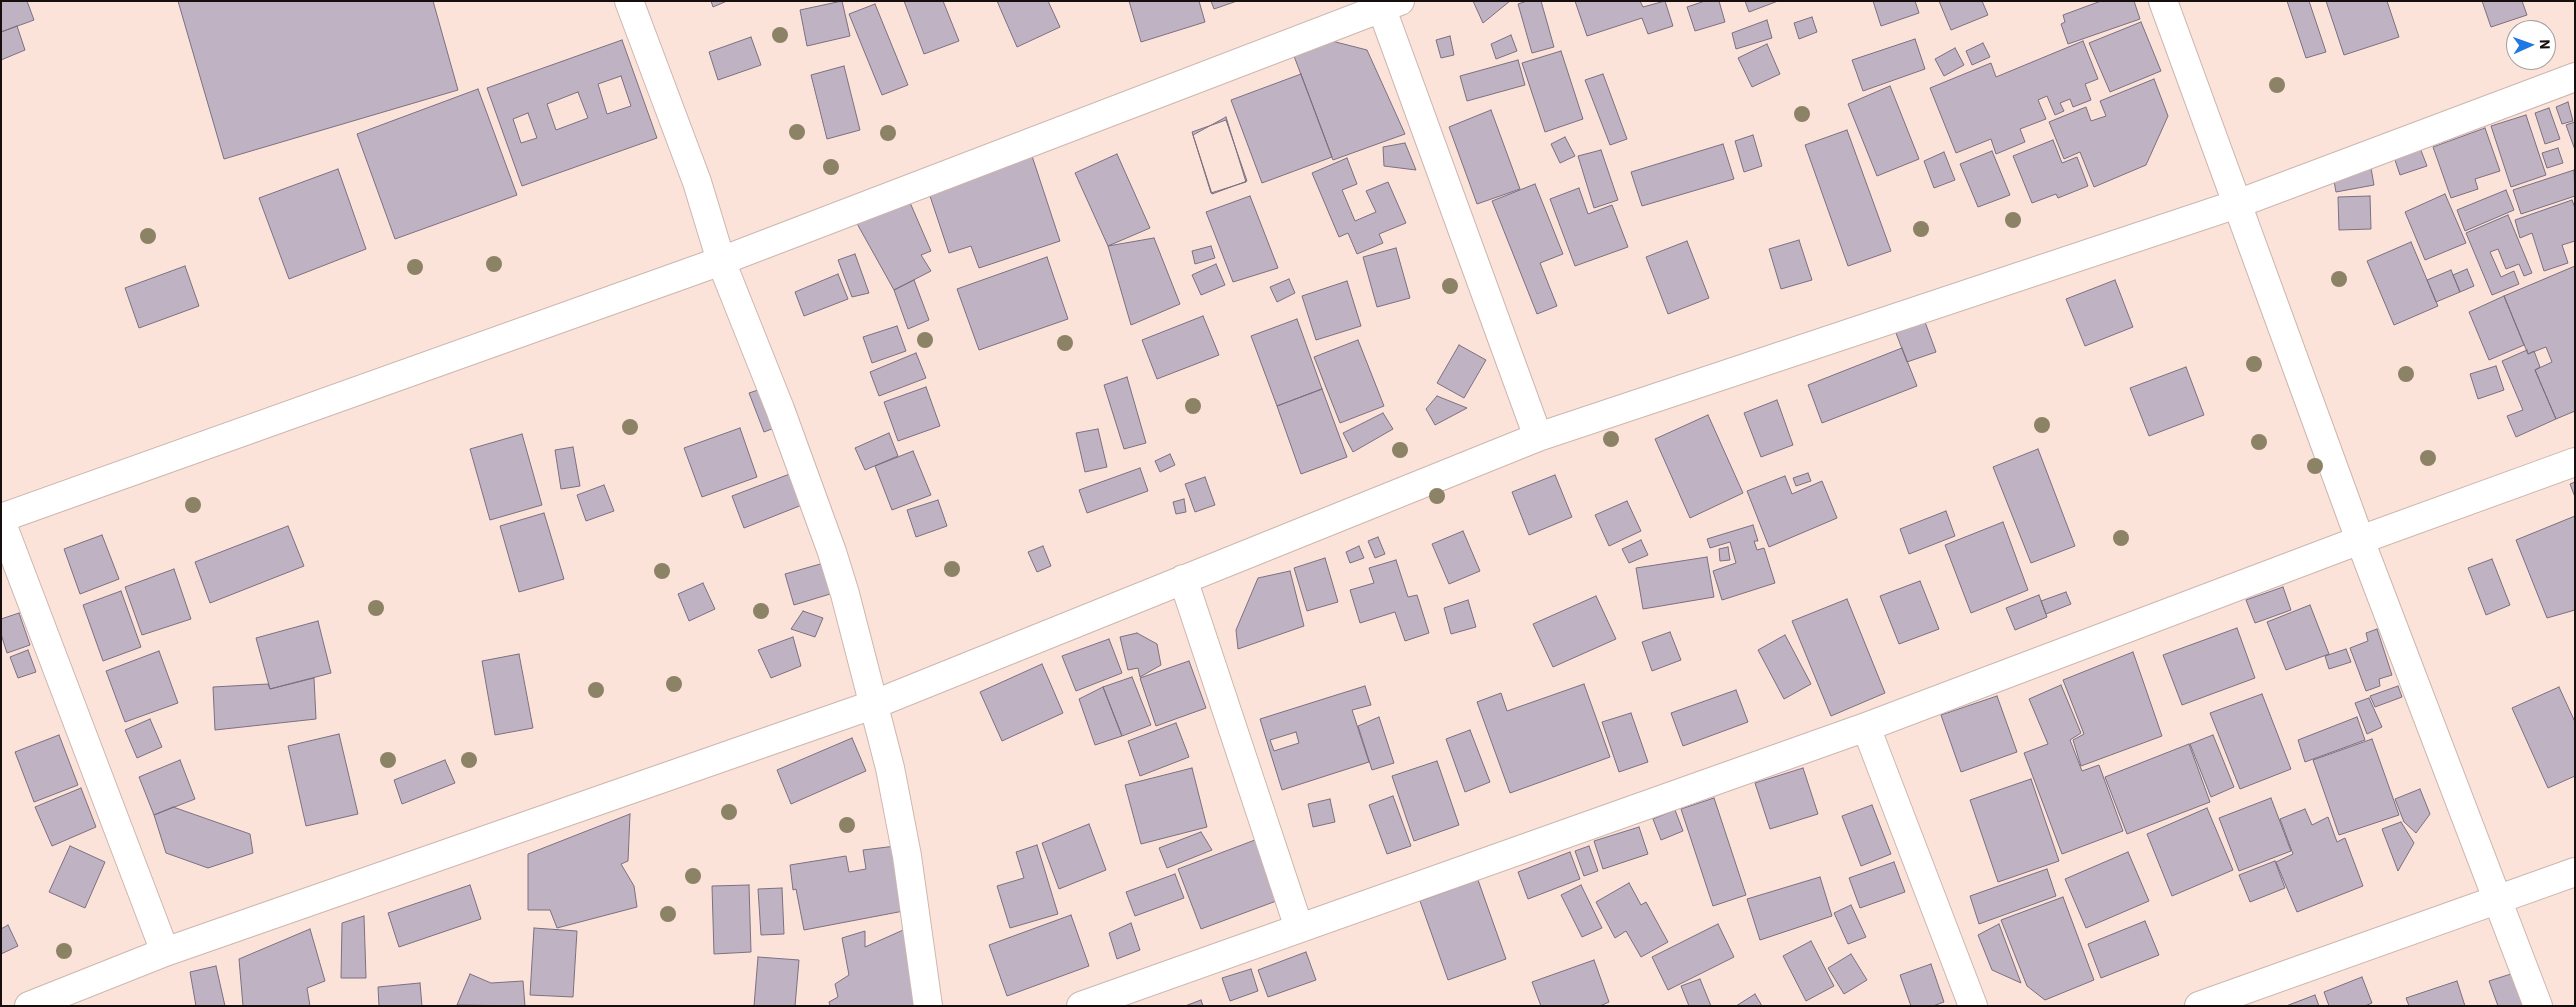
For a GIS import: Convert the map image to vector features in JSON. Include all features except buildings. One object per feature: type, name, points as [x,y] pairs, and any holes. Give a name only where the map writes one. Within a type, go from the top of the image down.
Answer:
[{"type":"street","points":[[629,1],[697,182],[721,261],[832,552],[875,704],[907,856],[928,1006]]},
{"type":"street","points":[[2163,1],[2360,540],[2538,1006]]},
{"type":"street","points":[[165,952],[1,519],[721,261],[1387,4],[1538,437]]},
{"type":"street","points":[[29,1006],[78,997],[165,952],[875,704],[1538,437],[2237,204],[2575,77]]},
{"type":"street","points":[[1081,1006],[1866,727],[2360,540],[2575,462]]},
{"type":"street","points":[[1183,579],[1299,928]]},
{"type":"street","points":[[1866,727],[1973,1006]]},
{"type":"street","points":[[2199,1006],[2575,872]]}]
